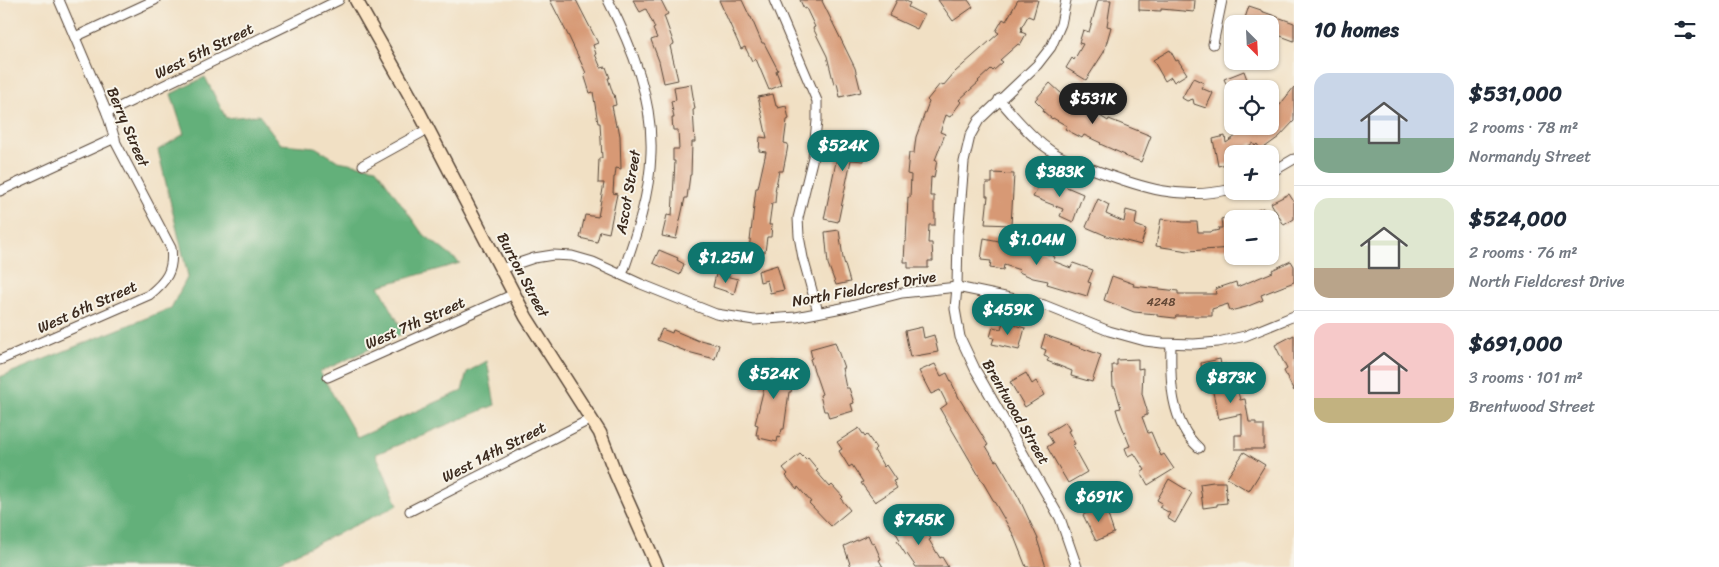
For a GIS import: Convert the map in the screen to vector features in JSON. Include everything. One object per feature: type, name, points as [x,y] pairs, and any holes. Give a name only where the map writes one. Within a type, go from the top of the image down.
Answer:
[{"type":"street","name":"Berry Street","points":[[59,0],[107,113],[115,138],[172,248],[173,258],[171,264]]},
{"type":"street","points":[[75,37],[155,0]]},
{"type":"street","name":"West 5th Street","points":[[107,113],[339,0]]},
{"type":"street","name":"Burton Street","points":[[356,0],[428,130],[526,316],[600,432],[616,475],[657,567]]},
{"type":"street","name":"Ascot Street","points":[[608,0],[636,62],[647,102],[650,127],[651,153],[640,222],[622,275]]},
{"type":"street","points":[[774,0],[817,100],[813,157],[798,218],[802,258],[818,312]]},
{"type":"street","name":"Brentwood Street","points":[[1066,0],[1061,24],[1051,46],[1037,65],[979,120],[970,136],[964,162],[958,235],[955,309],[960,336],[974,369],[1060,518],[1077,567]]},
{"type":"street","points":[[1213,44],[1222,0]]},
{"type":"street","points":[[999,99],[1035,137],[1062,158],[1133,184],[1165,193],[1182,194],[1224,190]]},
{"type":"street","points":[[363,165],[428,130]]},
{"type":"street","points":[[0,191],[115,138]]},
{"type":"street","points":[[1279,168],[1294,159]]},
{"type":"street","name":"North Fieldcrest Drive","points":[[501,270],[527,260],[553,255],[572,256],[593,262],[641,284],[716,314],[754,320],[796,317],[847,307],[902,293],[957,287],[1044,306],[1093,325],[1144,341],[1171,344],[1218,342],[1260,331],[1294,316]]},
{"type":"street","name":"West 6th Street","points":[[0,360],[149,295],[161,286],[168,277],[171,264]]},
{"type":"street","name":"West 7th Street","points":[[328,377],[514,294]]},
{"type":"street","points":[[1171,344],[1171,383],[1177,413],[1186,434],[1199,448]]},
{"type":"street","name":"West 14th Street","points":[[410,511],[591,419]]},
{"type":"green space","points":[[205,77],[226,118],[259,115],[281,144],[315,147],[338,161],[376,168],[422,233],[460,263],[379,286],[404,333],[320,372],[357,437],[462,391],[467,372],[487,361],[495,405],[376,454],[398,505],[267,567],[0,567],[0,377],[171,308],[188,276],[158,150],[184,134],[171,94]]},
{"type":"building","points":[[550,0],[576,0],[598,43],[593,45],[595,54],[601,68],[606,67],[614,94],[616,105],[612,106],[620,136],[621,169],[616,168],[614,177],[613,193],[617,194],[609,233],[600,231],[597,242],[580,238],[585,215],[598,217],[604,183],[598,183],[599,158],[602,158],[600,123],[598,123],[593,92],[590,93],[584,74],[586,73]]},
{"type":"building","points":[[633,0],[661,0],[668,14],[664,16],[674,44],[670,46],[678,80],[664,83],[659,61],[651,40],[657,38],[653,29],[655,28],[646,9],[640,12]]},
{"type":"building","points":[[719,0],[742,0],[762,43],[764,43],[778,70],[776,71],[781,85],[769,90],[756,59],[752,61],[745,47],[741,49]]},
{"type":"building","points":[[800,0],[823,0],[855,68],[861,92],[840,97],[837,83],[834,84],[827,56],[813,28],[815,27],[806,8],[804,9]]},
{"type":"building","points":[[897,0],[904,0],[910,3],[908,7],[924,15],[917,29],[889,16]]},
{"type":"building","points":[[938,0],[968,0],[973,7],[953,21]]},
{"type":"building","points":[[1018,0],[1038,0],[1033,18],[1028,16],[1021,28],[1021,32],[1026,34],[1020,45],[1018,44],[1000,60],[1003,62],[993,71],[991,69],[959,100],[961,102],[950,117],[946,115],[940,132],[945,134],[935,160],[937,160],[934,178],[931,177],[930,196],[934,196],[935,225],[929,225],[928,243],[932,243],[933,261],[928,261],[928,268],[908,268],[908,262],[904,262],[908,197],[910,198],[911,175],[907,174],[909,153],[914,153],[916,137],[929,102],[927,100],[940,84],[943,86],[955,72],[999,33],[996,31],[1003,19],[1006,21]]},
{"type":"building","points":[[1098,0],[1111,0],[1107,26],[1111,27],[1104,52],[1086,80],[1066,68],[1072,58],[1074,60],[1083,44],[1079,43],[1083,30],[1089,32]]},
{"type":"building","points":[[1139,0],[1195,0],[1194,12],[1161,9],[1161,11],[1139,10]]},
{"type":"building","points":[[1249,6],[1272,15],[1246,15]]},
{"type":"building","points":[[1279,18],[1294,23],[1294,41],[1279,35]]},
{"type":"building","points":[[1170,50],[1187,74],[1174,82],[1171,77],[1165,81],[1153,60]]},
{"type":"building","points":[[1244,71],[1247,80],[1224,80]]},
{"type":"building","points":[[1193,78],[1204,83],[1201,88],[1213,93],[1206,108],[1194,104],[1193,99],[1187,101],[1182,98]]},
{"type":"building","points":[[1050,83],[1075,106],[1078,102],[1108,121],[1109,119],[1151,136],[1141,162],[1124,156],[1084,135],[1082,138],[1065,129],[1067,126],[1052,119],[1035,100]]},
{"type":"building","points":[[691,84],[695,109],[693,110],[695,142],[692,142],[691,175],[676,239],[662,236],[667,215],[672,216],[675,161],[673,161],[673,149],[679,149],[678,130],[673,130],[672,118],[674,118],[671,101],[676,100],[674,87]]},
{"type":"building","points":[[1294,87],[1294,121],[1279,137],[1268,145],[1254,145],[1253,143],[1250,145],[1224,145],[1224,164],[1218,166],[1213,139],[1225,136],[1226,143],[1237,135],[1279,135],[1279,106]]},
{"type":"building","points":[[773,94],[778,108],[786,106],[789,119],[787,120],[784,143],[788,144],[783,171],[779,171],[775,203],[772,203],[769,225],[772,225],[771,237],[767,237],[765,252],[749,250],[756,188],[758,188],[766,152],[759,151],[760,137],[767,138],[758,97]]},
{"type":"building","points":[[840,135],[867,138],[864,161],[851,160],[838,222],[824,219]]},
{"type":"building","points":[[992,173],[1014,174],[1011,225],[985,224],[988,196],[986,196],[986,183],[992,183]]},
{"type":"building","points":[[1041,181],[1053,186],[1055,182],[1083,194],[1073,222],[1060,216],[1063,209],[1033,197]]},
{"type":"building","points":[[1289,194],[1294,202],[1294,219],[1284,225],[1279,217],[1279,210],[1275,210],[1271,203]]},
{"type":"building","points":[[1098,199],[1109,205],[1106,214],[1124,222],[1126,210],[1137,213],[1135,225],[1146,229],[1141,245],[1107,236],[1086,227]]},
{"type":"building","points":[[1224,218],[1224,249],[1188,251],[1156,246],[1161,219],[1197,222],[1198,232],[1210,232],[1222,228],[1221,219]]},
{"type":"building","points":[[839,230],[843,258],[850,282],[836,285],[828,264],[825,232]]},
{"type":"building","points":[[984,238],[1039,251],[1055,257],[1053,261],[1071,268],[1073,263],[1093,270],[1088,282],[1091,283],[1087,296],[1047,284],[1048,281],[1033,278],[1019,272],[1020,270],[1004,265],[1003,270],[990,268],[991,261],[981,260]]},
{"type":"building","points":[[659,250],[678,258],[677,260],[684,264],[680,275],[653,263]]},
{"type":"building","points":[[1291,261],[1294,266],[1294,282],[1261,295],[1263,300],[1246,307],[1230,311],[1228,304],[1212,309],[1212,316],[1176,316],[1175,318],[1157,316],[1157,314],[1134,312],[1104,300],[1112,276],[1134,284],[1133,286],[1178,291],[1178,294],[1216,294],[1215,289],[1236,282],[1237,287],[1273,272],[1272,270]]},
{"type":"building","points":[[777,265],[784,290],[770,293],[767,280],[760,282],[758,271]]},
{"type":"building","points":[[716,274],[738,279],[734,294],[713,287]]},
{"type":"building","points":[[1003,322],[1025,328],[1019,350],[992,344],[994,338],[990,337],[993,327],[1001,329]]},
{"type":"building","points":[[922,327],[924,338],[934,335],[938,352],[910,357],[905,331]]},
{"type":"building","points":[[662,329],[672,333],[673,330],[699,341],[719,345],[715,359],[688,352],[657,340]]},
{"type":"building","points":[[1045,335],[1101,355],[1092,382],[1071,376],[1072,371],[1047,361],[1049,358],[1044,356],[1046,350],[1041,348]]},
{"type":"building","points":[[1294,335],[1294,391],[1284,371],[1287,369],[1275,345]]},
{"type":"building","points":[[835,342],[844,368],[842,368],[846,388],[849,388],[854,403],[851,404],[853,411],[829,418],[827,411],[824,411],[820,395],[822,394],[810,359],[812,358],[810,349]]},
{"type":"building","points":[[1138,359],[1138,369],[1143,368],[1142,394],[1147,410],[1147,415],[1142,417],[1148,433],[1151,432],[1161,456],[1164,454],[1174,469],[1148,485],[1141,473],[1145,470],[1134,453],[1128,456],[1125,448],[1130,446],[1116,409],[1121,408],[1115,387],[1113,387],[1112,365],[1117,365],[1117,360]]},
{"type":"building","points":[[1220,359],[1221,365],[1226,364],[1231,389],[1237,388],[1240,400],[1245,399],[1249,422],[1256,422],[1256,425],[1264,425],[1264,449],[1235,449],[1235,435],[1242,435],[1242,414],[1219,419],[1212,388],[1201,390],[1198,372],[1202,371],[1201,363]]},
{"type":"building","points":[[768,360],[793,364],[791,375],[794,375],[791,392],[789,392],[784,429],[782,429],[777,442],[759,438],[759,435],[756,435],[758,425],[755,424],[764,388],[760,387]]},
{"type":"building","points":[[935,364],[941,376],[947,373],[959,398],[988,445],[986,446],[995,461],[997,460],[1019,498],[1038,539],[1046,567],[1026,567],[1013,534],[940,409],[947,404],[940,390],[931,394],[919,371]]},
{"type":"building","points":[[1026,373],[1032,384],[1036,381],[1044,395],[1025,407],[1010,382]]},
{"type":"building","points":[[1065,422],[1075,444],[1072,445],[1087,472],[1068,483],[1047,447],[1053,443],[1047,433]]},
{"type":"building","points":[[859,428],[865,437],[867,435],[876,448],[874,450],[884,467],[886,465],[896,480],[893,481],[897,488],[875,502],[861,483],[863,482],[852,465],[849,467],[839,451],[842,449],[837,442]]},
{"type":"building","points":[[1244,452],[1265,465],[1249,491],[1227,478]]},
{"type":"building","points":[[800,454],[806,460],[808,458],[830,487],[832,485],[843,497],[841,499],[850,510],[831,526],[809,503],[811,502],[798,487],[797,489],[786,476],[788,474],[783,468]]},
{"type":"building","points":[[1169,479],[1192,493],[1175,523],[1167,518],[1170,513],[1159,507],[1162,503],[1157,500]]},
{"type":"building","points":[[1225,482],[1227,503],[1203,508],[1200,484]]},
{"type":"building","points":[[1105,506],[1114,533],[1096,541],[1083,515]]},
{"type":"building","points":[[915,519],[931,539],[929,540],[948,567],[916,567],[906,555],[897,541],[900,540],[895,531]]},
{"type":"building","points":[[868,535],[872,544],[874,543],[883,567],[851,567],[844,546]]}]
